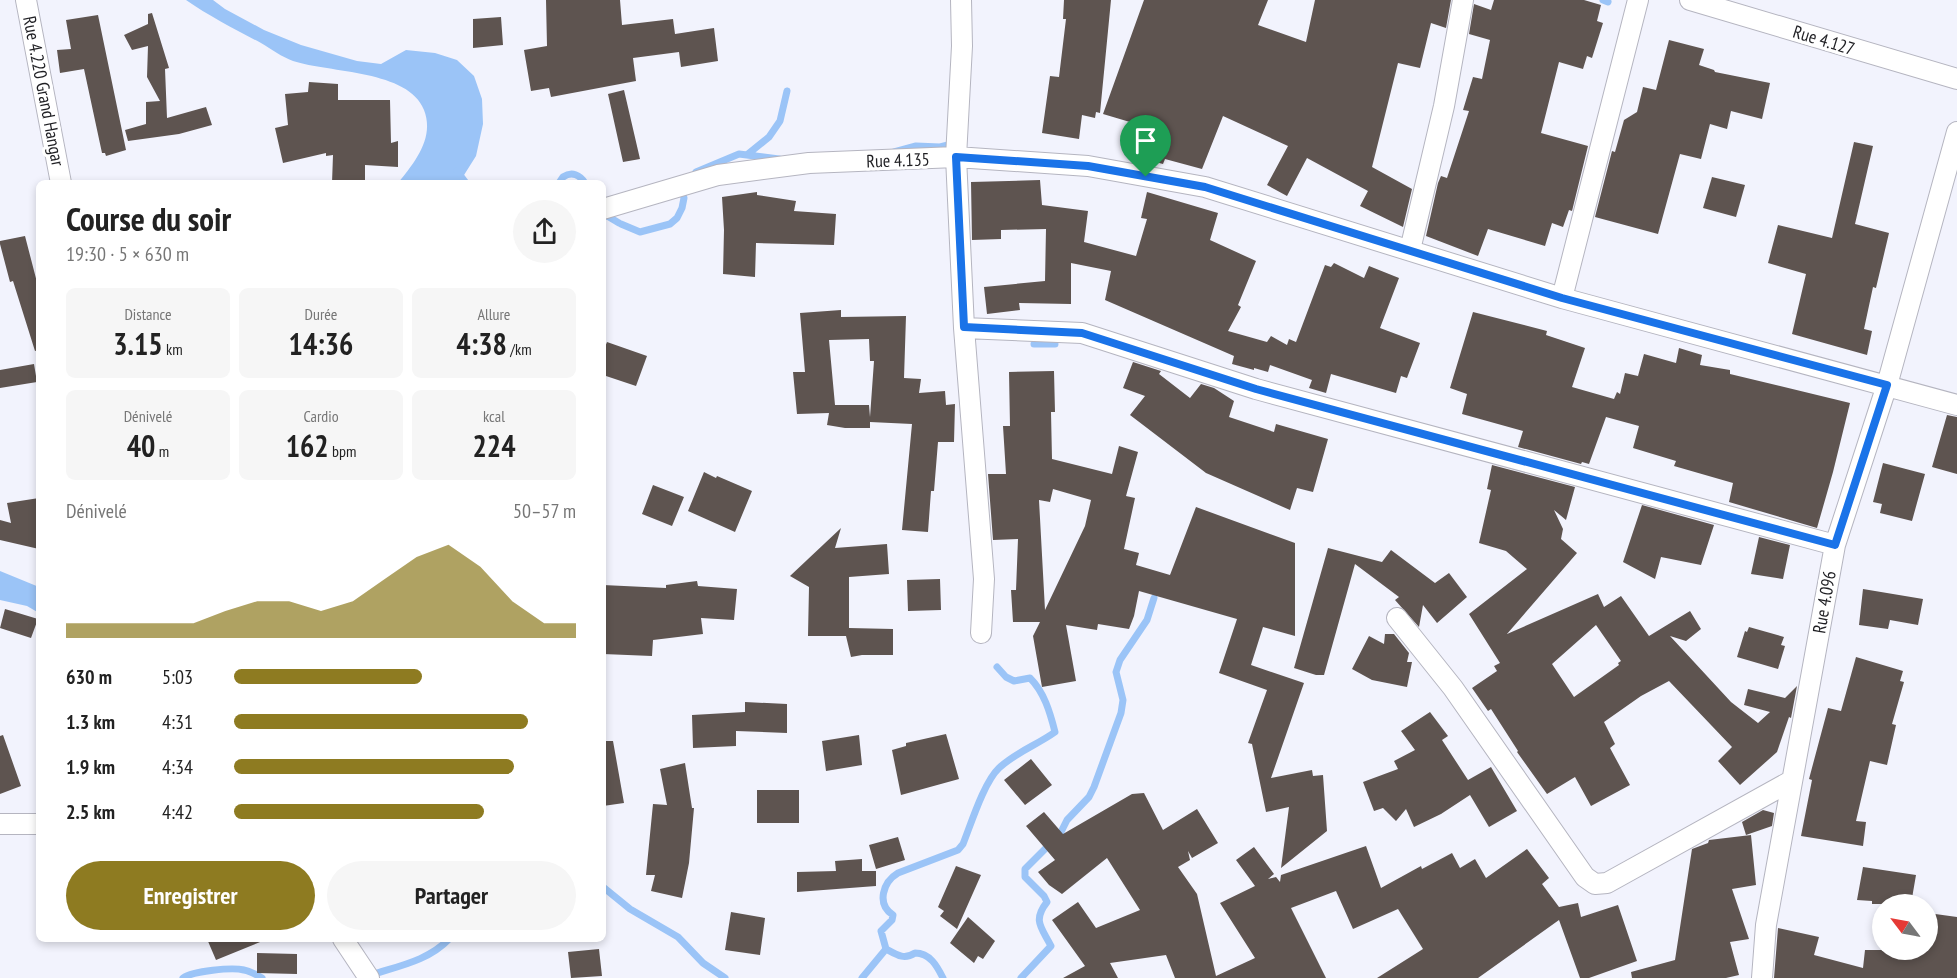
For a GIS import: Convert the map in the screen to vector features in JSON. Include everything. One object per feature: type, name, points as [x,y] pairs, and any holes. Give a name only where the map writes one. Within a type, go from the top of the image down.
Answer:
[{"type":"street","name":"Rue 4.220 Grand Hangar","points":[[26,0],[60,180]]},
{"type":"street","points":[[961,0],[962,46],[956,157],[964,327],[984,579],[981,633]]},
{"type":"street","points":[[1410,250],[1444,106],[1463,0]]},
{"type":"street","points":[[1562,298],[1638,0]]},
{"type":"street","name":"Rue 4.127","points":[[1690,0],[1957,80]]},
{"type":"street","name":"Rue 4.096","points":[[1762,978],[1766,925],[1835,545],[1887,385],[1957,132]]},
{"type":"street","name":"Rue 4.135","points":[[606,208],[718,175],[809,163],[956,157],[1088,166],[1205,187],[1562,298],[1957,405]]},
{"type":"street","points":[[964,327],[1082,333],[1256,389],[1835,545]]},
{"type":"street","points":[[1397,618],[1453,688],[1585,877],[1595,884],[1607,884],[1791,781]]},
{"type":"street","points":[[0,824],[36,824]]},
{"type":"street","points":[[345,944],[369,978]]},
{"type":"water","points":[[186,0],[213,0],[264,30],[301,45],[357,61],[381,64],[406,50],[435,53],[457,60],[474,76],[482,99],[483,124],[476,156],[461,180],[400,180],[421,150],[427,130],[424,110],[416,97],[386,80],[293,61]]},
{"type":"water","points":[[0,571],[36,586],[36,611],[27,606],[0,600]]},
{"type":"building","points":[[546,0],[620,0],[622,25],[673,19],[675,34],[714,28],[718,61],[681,67],[679,52],[633,58],[636,81],[551,97],[549,88],[531,91],[524,50],[547,46]]},
{"type":"building","points":[[1064,0],[1111,0],[1100,113],[1096,112],[1095,118],[1082,115],[1079,139],[1042,133],[1050,76],[1059,77],[1066,19],[1063,19]]},
{"type":"building","points":[[1144,0],[1268,0],[1258,25],[1306,42],[1315,0],[1451,0],[1446,28],[1431,23],[1420,68],[1398,63],[1372,167],[1412,189],[1403,227],[1360,206],[1368,191],[1307,158],[1287,196],[1267,185],[1288,146],[1223,116],[1202,169],[1165,159],[1163,164],[1130,155],[1140,125],[1103,114]]},
{"type":"building","points":[[1494,0],[1584,0],[1601,5],[1597,21],[1603,23],[1592,58],[1587,56],[1583,69],[1559,62],[1541,133],[1588,146],[1572,211],[1569,210],[1563,227],[1552,223],[1545,246],[1488,229],[1478,256],[1426,236],[1438,183],[1441,176],[1447,178],[1469,111],[1463,110],[1473,77],[1482,79],[1490,40],[1469,34],[1474,4],[1491,10]]},
{"type":"building","points":[[152,13],[169,68],[165,69],[167,118],[206,107],[212,125],[179,134],[128,141],[125,130],[146,124],[146,102],[160,101],[147,77],[148,46],[132,50],[124,35],[148,24],[148,14]]},
{"type":"building","points":[[98,15],[126,150],[106,156],[102,153],[84,69],[60,73],[57,50],[71,49],[66,20]]},
{"type":"building","points":[[501,17],[503,45],[473,48],[473,19]]},
{"type":"building","points":[[1669,40],[1704,49],[1699,65],[1715,72],[1770,83],[1762,119],[1731,111],[1727,129],[1710,124],[1701,159],[1680,154],[1658,234],[1595,217],[1612,151],[1615,152],[1624,120],[1637,112],[1643,87],[1656,90]]},
{"type":"building","points":[[309,82],[338,84],[338,100],[390,100],[391,143],[398,141],[398,167],[365,165],[365,180],[332,180],[333,155],[326,156],[326,153],[283,163],[275,128],[288,125],[285,94],[308,92]]},
{"type":"building","points":[[624,90],[640,159],[623,162],[608,94]]},
{"type":"building","points":[[1854,142],[1873,146],[1855,224],[1889,233],[1876,288],[1873,287],[1864,329],[1872,331],[1867,355],[1792,334],[1806,274],[1768,263],[1778,225],[1832,238]]},
{"type":"building","points":[[1712,177],[1745,185],[1736,217],[1703,208]]},
{"type":"building","points":[[1040,180],[1042,205],[1088,211],[1084,242],[1136,256],[1147,219],[1141,218],[1147,192],[1218,213],[1210,240],[1256,261],[1238,305],[1241,307],[1228,331],[1267,342],[1271,336],[1287,345],[1289,339],[1296,342],[1325,265],[1331,267],[1334,263],[1364,278],[1369,266],[1399,278],[1380,328],[1420,343],[1407,378],[1401,376],[1396,393],[1331,374],[1326,393],[1309,388],[1312,380],[1270,365],[1268,372],[1232,364],[1234,356],[1105,300],[1111,271],[1071,263],[1071,304],[1019,303],[1020,310],[987,314],[984,287],[1045,281],[1046,229],[1001,230],[1001,239],[972,240],[971,182]]},
{"type":"building","points":[[757,192],[757,195],[796,201],[794,211],[836,214],[834,245],[756,243],[755,277],[723,274],[722,197]]},
{"type":"building","points":[[25,236],[36,278],[36,351],[13,281],[10,282],[0,241]]},
{"type":"building","points":[[841,310],[841,317],[906,316],[904,378],[921,379],[919,393],[945,391],[946,405],[955,404],[954,442],[938,442],[928,532],[902,530],[912,424],[870,422],[870,428],[845,428],[827,425],[829,413],[797,414],[793,372],[805,372],[800,313]],"holes":[[[869,339],[870,361],[874,361],[870,417],[869,405],[835,405],[829,340]]]},
{"type":"building","points":[[1473,312],[1547,331],[1546,335],[1585,348],[1572,387],[1614,399],[1617,392],[1620,394],[1625,373],[1638,376],[1644,354],[1676,363],[1679,348],[1702,355],[1700,365],[1730,370],[1730,374],[1850,403],[1817,528],[1729,502],[1733,483],[1674,466],[1676,461],[1633,448],[1639,426],[1606,417],[1589,464],[1582,462],[1581,464],[1518,447],[1523,431],[1462,414],[1467,394],[1450,388]]},
{"type":"building","points":[[607,342],[647,356],[636,386],[606,376]]},
{"type":"building","points":[[1133,362],[1161,371],[1159,374],[1190,398],[1201,384],[1214,388],[1234,401],[1229,417],[1274,432],[1276,424],[1328,439],[1313,492],[1297,488],[1290,510],[1206,473],[1130,415],[1145,396],[1123,388]]},
{"type":"building","points":[[34,364],[36,382],[0,388],[0,370]]},
{"type":"building","points":[[1054,371],[1055,412],[1051,412],[1052,459],[1112,474],[1119,446],[1138,452],[1126,496],[1135,498],[1124,549],[1139,553],[1136,565],[1170,575],[1196,507],[1295,543],[1295,636],[1263,627],[1251,665],[1304,683],[1271,778],[1312,770],[1313,776],[1323,775],[1327,831],[1281,868],[1289,807],[1266,812],[1252,744],[1248,743],[1267,690],[1219,673],[1237,619],[1139,591],[1129,629],[1098,624],[1097,630],[1066,625],[1076,681],[1042,687],[1033,636],[1040,622],[1013,622],[1011,590],[1016,590],[1018,539],[993,540],[988,474],[1006,474],[1003,426],[1010,426],[1009,372]],"holes":[[[1053,489],[1091,500],[1085,526],[1045,610],[1039,500],[1050,502]]]},
{"type":"building","points":[[1947,415],[1957,417],[1957,474],[1932,467]]},
{"type":"building","points":[[1883,463],[1925,474],[1912,521],[1880,513],[1882,504],[1873,502]]},
{"type":"building","points":[[1492,465],[1575,487],[1566,520],[1554,510],[1563,529],[1561,539],[1577,553],[1507,634],[1598,594],[1604,607],[1621,596],[1649,636],[1690,611],[1701,629],[1686,641],[1670,636],[1731,702],[1758,723],[1770,712],[1744,705],[1748,689],[1785,698],[1797,686],[1791,718],[1789,717],[1777,752],[1740,785],[1718,761],[1732,747],[1669,681],[1641,696],[1604,722],[1615,744],[1610,748],[1630,785],[1591,806],[1575,777],[1547,794],[1517,752],[1491,709],[1488,711],[1472,688],[1497,671],[1494,666],[1500,663],[1469,614],[1527,569],[1506,551],[1479,543],[1491,490],[1487,489]],"holes":[[[1596,625],[1621,661],[1619,665],[1574,697],[1552,664]]]},
{"type":"building","points":[[704,472],[752,491],[735,532],[688,511]]},
{"type":"building","points":[[653,485],[684,497],[672,526],[642,514]]},
{"type":"building","points":[[36,498],[36,548],[0,540],[0,520],[11,523],[7,503]]},
{"type":"building","points":[[1642,505],[1714,525],[1701,565],[1661,557],[1655,579],[1623,562]]},
{"type":"building","points":[[841,528],[835,548],[887,544],[889,574],[849,577],[849,628],[893,629],[893,655],[851,657],[846,636],[808,636],[809,587],[790,576]]},
{"type":"building","points":[[1759,537],[1790,545],[1783,579],[1751,574]]},
{"type":"building","points":[[1328,548],[1382,562],[1391,550],[1435,583],[1449,573],[1467,597],[1437,623],[1423,605],[1419,627],[1395,600],[1399,597],[1355,564],[1324,675],[1316,675],[1294,668]]},
{"type":"building","points":[[940,579],[941,610],[908,611],[907,580]]},
{"type":"building","points":[[697,581],[698,586],[737,589],[734,620],[701,618],[703,634],[653,640],[652,656],[606,654],[606,585],[666,588],[666,585]]},
{"type":"building","points":[[1863,589],[1923,599],[1918,625],[1890,620],[1888,629],[1859,625]]},
{"type":"building","points":[[5,609],[36,618],[31,638],[0,628]]},
{"type":"building","points":[[1749,627],[1784,637],[1781,645],[1785,646],[1778,669],[1737,657],[1745,631],[1747,632]]},
{"type":"building","points":[[1385,634],[1394,634],[1409,653],[1407,662],[1412,662],[1407,687],[1372,680],[1352,669],[1369,636],[1384,644]]},
{"type":"building","points":[[1856,657],[1903,671],[1900,681],[1904,682],[1892,724],[1896,725],[1887,765],[1870,761],[1856,821],[1866,822],[1863,846],[1801,836],[1812,780],[1809,779],[1828,708],[1841,711]]},
{"type":"building","points":[[745,702],[787,704],[787,733],[736,731],[736,746],[693,748],[692,715],[745,712]]},
{"type":"building","points":[[1430,712],[1448,736],[1442,740],[1468,780],[1491,767],[1517,811],[1489,827],[1470,795],[1441,814],[1414,827],[1406,809],[1396,821],[1383,808],[1374,811],[1363,782],[1398,769],[1394,761],[1415,750],[1401,731]]},
{"type":"building","points":[[946,734],[959,779],[901,795],[892,750],[906,746],[906,743]]},
{"type":"building","points":[[3,735],[21,786],[0,794],[0,736]]},
{"type":"building","points":[[859,735],[862,765],[826,771],[822,741]]},
{"type":"building","points":[[606,741],[613,741],[624,803],[606,806]]},
{"type":"building","points":[[1031,759],[1052,785],[1025,805],[1004,780]]},
{"type":"building","points":[[685,763],[692,808],[694,808],[689,863],[682,898],[651,891],[655,875],[646,875],[653,804],[667,805],[660,769]]},
{"type":"building","points":[[757,790],[799,790],[799,823],[757,823]]},
{"type":"building","points":[[1144,793],[1163,830],[1197,809],[1218,843],[1192,858],[1188,851],[1190,860],[1178,867],[1197,894],[1216,976],[1255,958],[1220,903],[1255,886],[1236,860],[1254,847],[1274,874],[1268,879],[1276,877],[1280,882],[1281,875],[1366,846],[1381,888],[1421,866],[1422,869],[1452,853],[1460,868],[1475,859],[1486,878],[1527,849],[1549,878],[1542,884],[1559,907],[1578,903],[1581,917],[1618,905],[1637,961],[1589,978],[1580,978],[1559,920],[1478,978],[1377,978],[1423,949],[1398,909],[1353,929],[1336,891],[1291,908],[1326,978],[1175,978],[1166,955],[1110,963],[1118,978],[1063,978],[1085,966],[1052,920],[1078,902],[1096,928],[1140,910],[1107,858],[1062,894],[1049,885],[1038,872],[1055,860],[1026,826],[1044,812],[1063,834],[1132,794]]},
{"type":"building","points":[[1763,810],[1774,813],[1772,826],[1746,835],[1742,822]]},
{"type":"building","points":[[1751,835],[1756,885],[1732,889],[1749,939],[1730,942],[1739,975],[1726,978],[1632,978],[1631,972],[1675,960],[1692,849],[1708,843],[1709,840]]},
{"type":"building","points":[[898,837],[905,860],[876,869],[869,845]]},
{"type":"building","points":[[862,859],[862,871],[876,871],[876,886],[797,892],[797,872],[836,871],[835,861]]},
{"type":"building","points":[[956,866],[981,875],[957,929],[940,916],[944,911],[938,907]]},
{"type":"building","points":[[1863,867],[1916,875],[1913,894],[1872,894],[1872,901],[1857,900]]},
{"type":"building","points":[[731,912],[765,918],[760,955],[725,950]]},
{"type":"building","points":[[1938,914],[1957,917],[1957,978],[1774,978],[1778,928],[1819,937],[1814,955],[1863,968],[1865,950],[1872,950],[1872,960],[1938,960]]},
{"type":"building","points":[[968,917],[995,941],[983,959],[978,956],[974,963],[950,943]]},
{"type":"building","points":[[208,942],[260,942],[216,960]]},
{"type":"building","points":[[599,949],[602,976],[571,978],[568,952]]},
{"type":"building","points":[[257,953],[297,954],[297,974],[257,973]]},
{"type":"waterway","points":[[1603,0],[1608,2]]},
{"type":"waterway","points":[[748,154],[769,137],[780,121],[787,91]]},
{"type":"waterway","points":[[894,152],[916,146],[948,145]]},
{"type":"waterway","points":[[696,172],[739,154],[779,159]]},
{"type":"waterway","points":[[457,171],[464,180]]},
{"type":"waterway","points":[[561,180],[566,175],[573,174],[583,180]]},
{"type":"waterway","points":[[621,224],[640,232],[670,224],[677,218],[682,208],[684,198],[681,188]]},
{"type":"waterway","points":[[606,215],[619,223]]},
{"type":"waterway","points":[[1034,344],[1055,344]]},
{"type":"waterway","points":[[1021,978],[1051,946],[1039,920],[1047,902],[1025,877],[1025,869],[1060,834],[1067,820],[1089,797],[1094,787],[1121,713],[1123,700],[1116,672],[1120,660],[1147,620],[1154,598]]},
{"type":"waterway","points":[[862,978],[886,949],[881,931],[892,920],[893,915],[884,905],[883,899],[888,882],[898,873],[958,850],[963,844],[978,804],[993,774],[1012,757],[1055,732],[1043,696],[1030,678],[1014,681],[1006,677],[997,667]]},
{"type":"waterway","points":[[606,889],[630,909],[678,937],[703,963],[725,978]]},
{"type":"waterway","points":[[371,975],[422,958],[446,942]]},
{"type":"waterway","points":[[886,949],[900,956],[915,953],[925,955],[943,978]]},
{"type":"waterway","points":[[183,978],[213,970],[231,969],[253,973],[262,978]]},
{"type":"route","points":[[956,157],[1088,166],[1146,177],[1205,187],[1562,298],[1887,385],[1835,545],[1256,389],[1082,333],[964,327],[956,157]]}]
